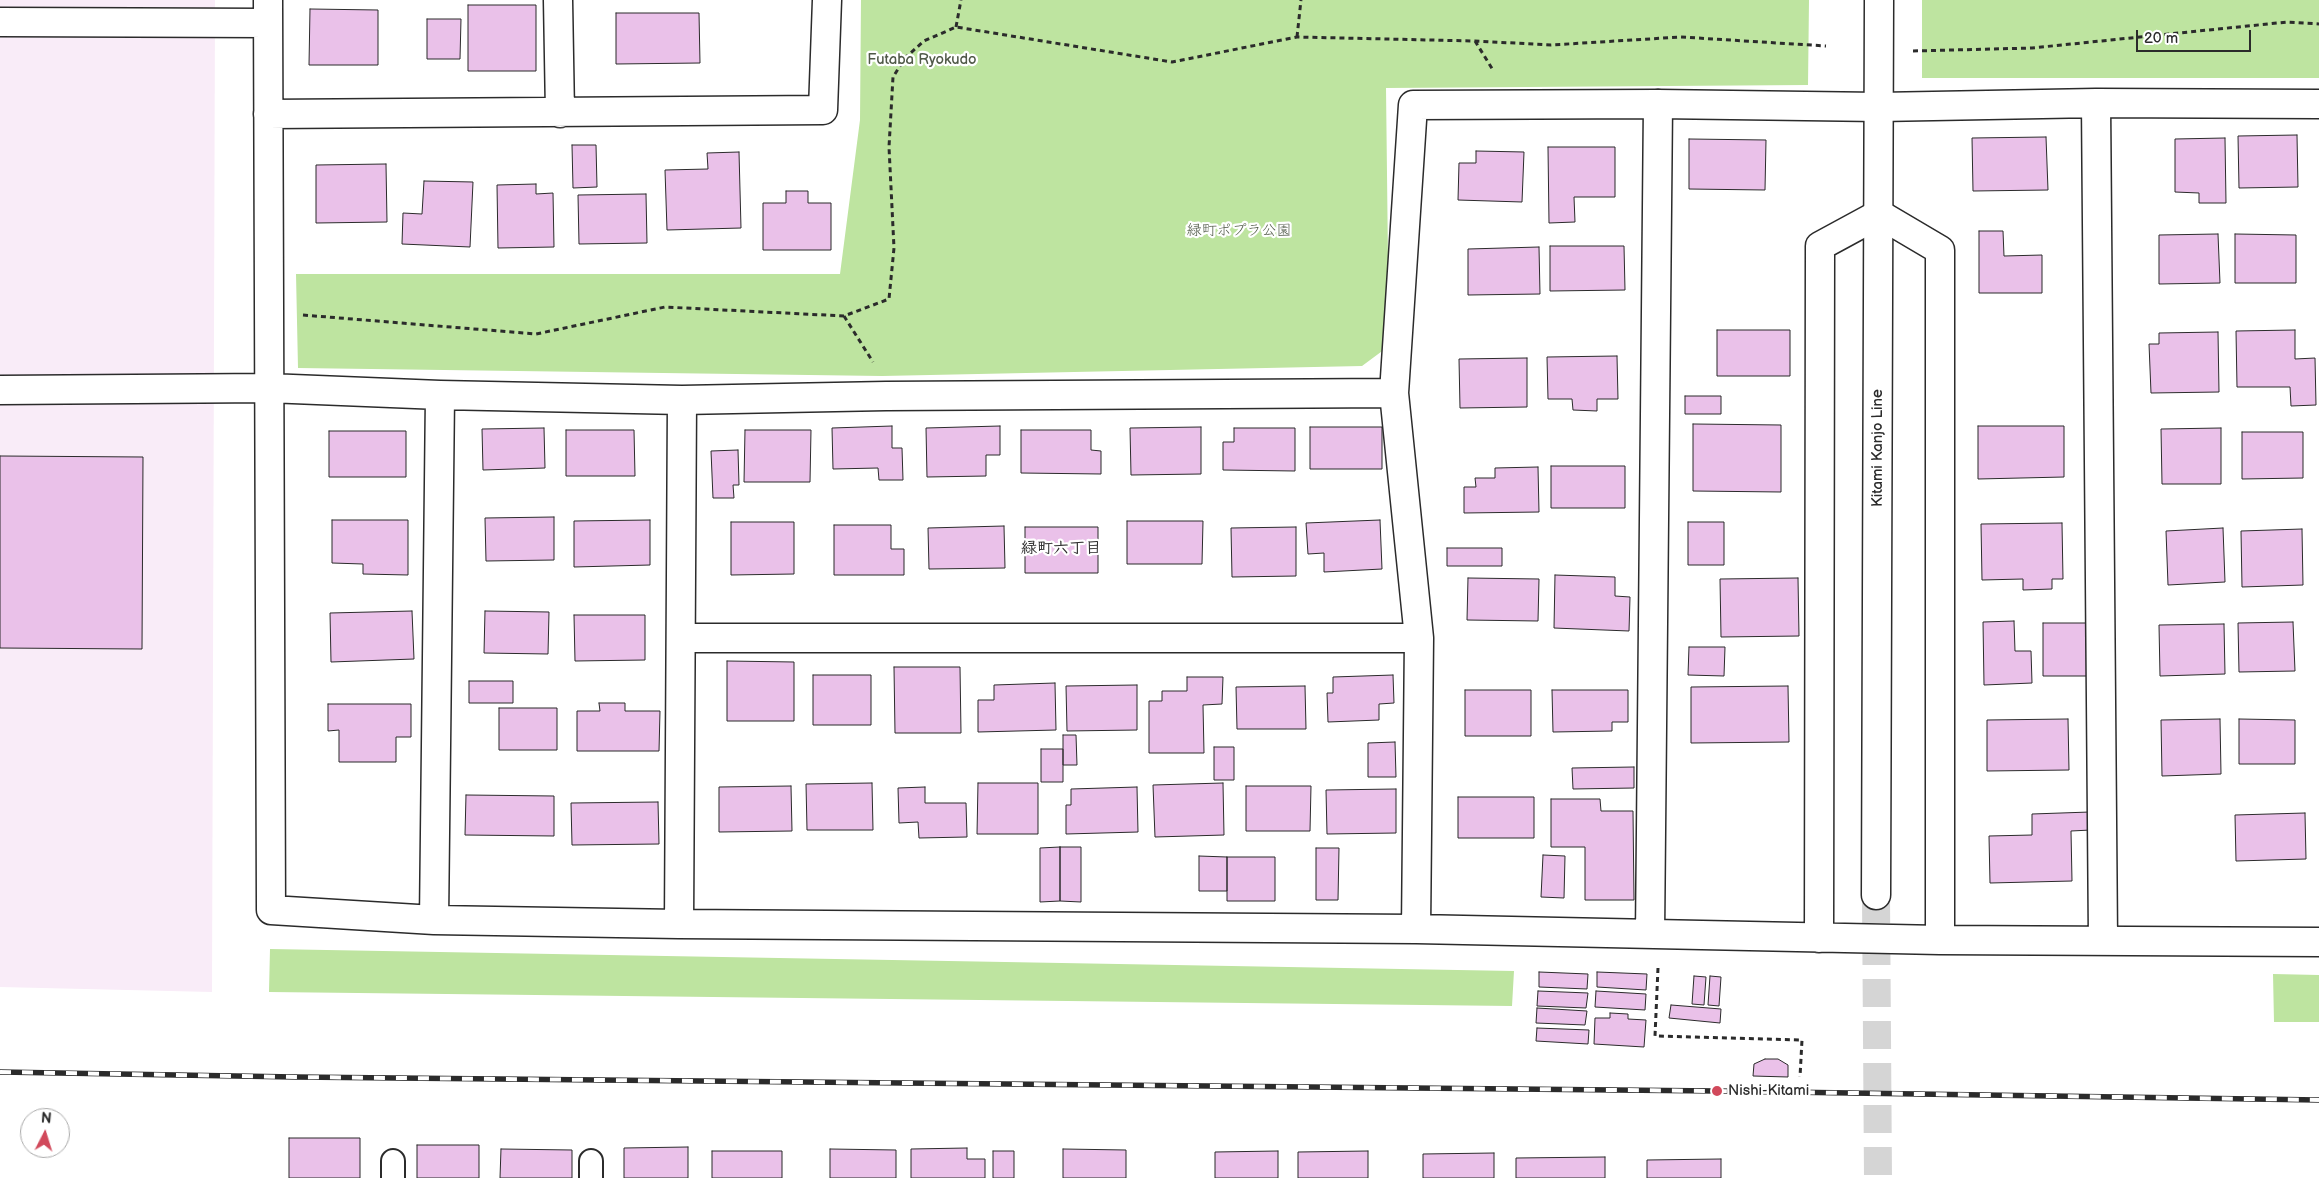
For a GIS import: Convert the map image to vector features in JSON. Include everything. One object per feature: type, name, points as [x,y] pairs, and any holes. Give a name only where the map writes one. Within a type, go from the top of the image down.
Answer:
[{"type":"street","points":[[558,0],[560,113]]},
{"type":"street","points":[[268,114],[823,110],[827,0]]},
{"type":"street","name":"Kitami Kanjo Line","points":[[1876,895],[1879,0]]},
{"type":"street","points":[[0,22],[268,12],[271,910],[434,920],[679,924],[1416,930],[1940,940],[2103,939],[2319,942]]},
{"type":"street","points":[[2096,103],[2103,939]]},
{"type":"street","points":[[1416,930],[1419,638],[1394,393],[1413,105],[1658,104],[1879,107],[2096,103],[2319,104]]},
{"type":"street","points":[[1655,934],[1658,104]]},
{"type":"street","points":[[1819,938],[1820,246],[1879,214],[1940,250],[1940,940]]},
{"type":"street","points":[[0,390],[268,388],[440,395],[682,400],[886,396],[1394,393]]},
{"type":"street","points":[[434,920],[440,395]]},
{"type":"street","points":[[679,924],[682,400]]},
{"type":"street","points":[[682,638],[1419,638]]},
{"type":"path","points":[[956,27],[961,0]]},
{"type":"path","points":[[1297,37],[1301,0]]},
{"type":"path","points":[[1913,51],[2032,48],[2288,22],[2319,24]]},
{"type":"path","points":[[268,310],[297,315],[536,334],[665,306],[844,316],[889,299],[894,248],[889,147],[893,76],[905,58],[924,41],[956,27],[1172,62],[1297,37],[1475,41],[1550,45],[1681,37],[1826,46]]},
{"type":"path","points":[[844,316],[882,376],[886,396]]},
{"type":"path","points":[[1655,934],[1655,1036],[1802,1040],[1800,1077]]},
{"type":"shaded area","points":[[0,0],[215,0],[212,992],[0,987]]},
{"type":"green space","points":[[861,0],[1809,0],[1808,85],[1386,88],[1389,346],[1362,366],[882,376],[298,368],[296,274],[840,274],[860,120]]},
{"type":"green space","points":[[1922,0],[2319,0],[2319,78],[1922,78]]},
{"type":"green space","points":[[270,949],[1514,971],[1512,1006],[269,992]]},
{"type":"green space","points":[[2273,974],[2319,975],[2319,1022],[2274,1022]]},
{"type":"building","points":[[468,5],[536,5],[536,71],[468,71]]},
{"type":"building","points":[[310,9],[378,10],[378,65],[309,65]]},
{"type":"building","points":[[616,13],[699,13],[700,63],[616,64]]},
{"type":"building","points":[[427,19],[461,19],[460,59],[427,59]]},
{"type":"building","points":[[2297,135],[2298,187],[2239,188],[2238,136]]},
{"type":"building","points":[[2046,137],[2048,190],[1973,191],[1972,138]]},
{"type":"building","points":[[2225,138],[2226,203],[2199,203],[2199,193],[2175,192],[2175,139]]},
{"type":"building","points":[[1689,139],[1766,140],[1765,190],[1689,189]]},
{"type":"building","points":[[572,145],[596,145],[597,187],[573,188]]},
{"type":"building","points":[[1548,147],[1615,147],[1615,197],[1574,197],[1575,222],[1549,223]]},
{"type":"building","points":[[1476,151],[1524,152],[1522,202],[1458,200],[1459,163],[1476,163]]},
{"type":"building","points":[[739,152],[741,228],[667,230],[665,170],[708,169],[707,153]]},
{"type":"building","points":[[386,164],[387,222],[316,223],[316,165]]},
{"type":"building","points":[[424,181],[473,182],[470,247],[402,244],[403,213],[422,214]]},
{"type":"building","points":[[536,184],[536,194],[553,193],[554,247],[498,248],[497,185]]},
{"type":"building","points":[[786,191],[808,191],[808,203],[831,203],[831,250],[763,250],[763,203],[786,203]]},
{"type":"building","points":[[646,194],[647,243],[579,244],[578,195]]},
{"type":"building","points":[[1979,231],[2003,231],[2004,256],[2042,255],[2042,293],[1979,293]]},
{"type":"building","points":[[2218,234],[2220,283],[2159,284],[2159,235]]},
{"type":"building","points":[[2235,234],[2296,235],[2296,283],[2235,283]]},
{"type":"building","points":[[1550,246],[1624,246],[1625,290],[1550,291]]},
{"type":"building","points":[[1539,247],[1540,294],[1468,295],[1468,249]]},
{"type":"building","points":[[1717,330],[1790,330],[1790,376],[1717,376]]},
{"type":"building","points":[[2295,330],[2295,359],[2315,358],[2316,405],[2291,406],[2290,387],[2237,387],[2236,331]]},
{"type":"building","points":[[2218,332],[2219,392],[2151,393],[2149,344],[2159,344],[2159,333]]},
{"type":"building","points":[[1617,356],[1618,399],[1597,399],[1597,411],[1573,410],[1572,399],[1548,399],[1547,357]]},
{"type":"building","points":[[1527,358],[1527,407],[1460,408],[1459,359]]},
{"type":"building","points":[[1685,396],[1721,396],[1721,414],[1685,414]]},
{"type":"building","points":[[1693,424],[1781,425],[1781,492],[1693,491]]},
{"type":"building","points":[[892,426],[892,448],[902,448],[903,480],[879,480],[878,468],[833,469],[832,428]]},
{"type":"building","points":[[1000,426],[1000,455],[986,455],[986,476],[927,477],[926,428]]},
{"type":"building","points":[[1978,426],[2064,426],[2064,477],[1978,479]]},
{"type":"building","points":[[1201,427],[1201,474],[1131,475],[1130,428]]},
{"type":"building","points":[[1310,427],[1382,427],[1382,469],[1310,469]]},
{"type":"building","points":[[544,428],[545,468],[483,470],[482,429]]},
{"type":"building","points":[[1234,428],[1295,428],[1295,471],[1223,470],[1223,442],[1234,442]]},
{"type":"building","points":[[2221,428],[2221,484],[2162,484],[2161,429]]},
{"type":"building","points":[[566,430],[634,430],[635,476],[566,476]]},
{"type":"building","points":[[745,430],[811,430],[810,482],[744,482]]},
{"type":"building","points":[[1021,430],[1091,430],[1091,450],[1101,451],[1101,474],[1021,473]]},
{"type":"building","points":[[329,431],[406,431],[406,477],[329,477]]},
{"type":"building","points":[[2242,432],[2303,432],[2303,478],[2242,479]]},
{"type":"building","points":[[738,450],[739,485],[733,485],[734,498],[713,498],[711,451]]},
{"type":"building","points":[[0,456],[143,457],[142,649],[0,648]]},
{"type":"building","points":[[1551,466],[1625,466],[1625,508],[1551,508]]},
{"type":"building","points":[[1538,467],[1539,512],[1464,513],[1464,487],[1476,487],[1475,478],[1495,478],[1495,468]]},
{"type":"building","points":[[554,517],[554,560],[486,561],[485,518]]},
{"type":"building","points":[[332,520],[408,520],[408,575],[363,574],[363,564],[332,563]]},
{"type":"building","points":[[650,520],[650,565],[574,567],[574,521]]},
{"type":"building","points":[[1380,520],[1382,569],[1324,572],[1324,553],[1308,554],[1306,523]]},
{"type":"building","points":[[1127,521],[1203,521],[1202,564],[1127,564]]},
{"type":"building","points":[[731,522],[794,522],[794,574],[731,575]]},
{"type":"building","points":[[1688,522],[1724,522],[1724,565],[1688,565]]},
{"type":"building","points":[[2062,523],[2063,579],[2052,579],[2052,589],[2023,590],[2023,579],[1982,580],[1981,524]]},
{"type":"building","points":[[834,525],[891,525],[891,549],[904,549],[904,575],[834,575]]},
{"type":"building","points":[[1004,526],[1005,568],[929,569],[928,528]]},
{"type":"building","points":[[1025,527],[1098,527],[1098,573],[1025,573]]},
{"type":"building","points":[[1296,527],[1296,576],[1232,577],[1231,528]]},
{"type":"building","points":[[2223,528],[2225,582],[2168,585],[2166,531]]},
{"type":"building","points":[[2302,529],[2303,585],[2242,587],[2241,531]]},
{"type":"building","points":[[1447,548],[1502,548],[1502,566],[1447,566]]},
{"type":"building","points":[[1555,575],[1615,577],[1615,596],[1630,597],[1629,631],[1554,628]]},
{"type":"building","points":[[1468,578],[1539,579],[1538,621],[1467,620]]},
{"type":"building","points":[[1798,578],[1799,636],[1721,637],[1720,579]]},
{"type":"building","points":[[412,611],[414,659],[331,662],[330,613]]},
{"type":"building","points":[[485,611],[549,612],[548,654],[484,653]]},
{"type":"building","points":[[574,615],[645,615],[645,660],[575,661]]},
{"type":"building","points":[[2014,621],[2015,651],[2031,651],[2032,683],[1984,685],[1983,622]]},
{"type":"building","points":[[2293,622],[2295,671],[2239,672],[2238,623]]},
{"type":"building","points":[[2043,623],[2086,623],[2087,676],[2043,676]]},
{"type":"building","points":[[2224,624],[2225,674],[2160,676],[2159,625]]},
{"type":"building","points":[[1689,647],[1725,647],[1724,676],[1688,675]]},
{"type":"building","points":[[727,661],[794,662],[794,721],[727,721]]},
{"type":"building","points":[[894,667],[960,667],[961,733],[895,733]]},
{"type":"building","points":[[813,675],[871,675],[871,725],[813,725]]},
{"type":"building","points":[[1393,675],[1394,703],[1379,704],[1379,720],[1328,722],[1327,693],[1333,693],[1333,677]]},
{"type":"building","points":[[1187,677],[1223,677],[1222,704],[1203,705],[1204,753],[1149,753],[1149,701],[1162,701],[1162,691],[1187,691]]},
{"type":"building","points":[[469,681],[513,681],[513,703],[469,703]]},
{"type":"building","points":[[1055,683],[1056,730],[978,732],[978,700],[994,700],[994,685]]},
{"type":"building","points":[[1137,685],[1137,730],[1067,731],[1066,686]]},
{"type":"building","points":[[1305,686],[1306,729],[1237,729],[1236,687]]},
{"type":"building","points":[[1788,686],[1789,742],[1691,743],[1691,687]]},
{"type":"building","points":[[1465,690],[1531,690],[1531,736],[1465,736]]},
{"type":"building","points":[[1552,690],[1628,690],[1628,722],[1612,722],[1612,731],[1553,732]]},
{"type":"building","points":[[599,703],[625,703],[625,711],[660,711],[659,751],[577,751],[577,711],[600,711]]},
{"type":"building","points":[[328,704],[411,704],[411,737],[396,737],[396,762],[339,762],[339,730],[328,731]]},
{"type":"building","points":[[499,708],[557,708],[557,750],[499,750]]},
{"type":"building","points":[[2068,719],[2069,770],[1987,771],[1987,720]]},
{"type":"building","points":[[2220,719],[2221,774],[2162,776],[2161,720]]},
{"type":"building","points":[[2239,719],[2295,720],[2295,764],[2239,764]]},
{"type":"building","points":[[1063,735],[1076,735],[1077,765],[1063,765]]},
{"type":"building","points":[[1395,742],[1396,777],[1368,777],[1368,743]]},
{"type":"building","points":[[1214,747],[1234,747],[1234,780],[1214,780]]},
{"type":"building","points":[[1041,749],[1063,749],[1063,782],[1041,782]]},
{"type":"building","points":[[1634,767],[1634,788],[1573,789],[1572,768]]},
{"type":"building","points":[[872,783],[873,830],[807,830],[806,784]]},
{"type":"building","points":[[978,783],[1038,783],[1038,834],[977,834]]},
{"type":"building","points":[[1223,783],[1224,835],[1155,837],[1153,785]]},
{"type":"building","points":[[791,786],[792,831],[719,832],[719,787]]},
{"type":"building","points":[[1246,786],[1311,786],[1310,831],[1246,831]]},
{"type":"building","points":[[925,787],[925,803],[966,803],[967,837],[919,838],[918,822],[899,823],[898,788]]},
{"type":"building","points":[[1137,787],[1138,832],[1066,834],[1066,805],[1071,805],[1071,789]]},
{"type":"building","points":[[1396,789],[1396,833],[1327,834],[1326,790]]},
{"type":"building","points":[[466,795],[554,796],[554,836],[465,835]]},
{"type":"building","points":[[1458,797],[1534,797],[1534,838],[1458,838]]},
{"type":"building","points":[[1551,799],[1600,799],[1601,811],[1633,811],[1634,900],[1585,900],[1585,847],[1551,847]]},
{"type":"building","points":[[658,802],[659,844],[572,845],[571,803]]},
{"type":"building","points":[[2090,812],[2091,830],[2071,831],[2072,881],[1990,883],[1989,836],[2032,835],[2032,814]]},
{"type":"building","points":[[2305,813],[2306,859],[2236,861],[2235,815]]},
{"type":"building","points":[[1060,847],[1081,847],[1081,902],[1060,901]]},
{"type":"building","points":[[1060,847],[1060,901],[1040,902],[1040,848]]},
{"type":"building","points":[[1316,848],[1339,848],[1338,900],[1316,900]]},
{"type":"building","points":[[1543,855],[1565,856],[1564,898],[1541,897]]},
{"type":"building","points":[[1199,856],[1227,857],[1227,891],[1199,891]]},
{"type":"building","points":[[1227,857],[1275,857],[1275,901],[1227,901]]},
{"type":"building","points":[[1539,972],[1588,974],[1587,989],[1539,987]]},
{"type":"building","points":[[1597,972],[1647,974],[1646,990],[1597,987]]},
{"type":"building","points":[[1694,976],[1706,977],[1704,1005],[1692,1004]]},
{"type":"building","points":[[1710,976],[1721,977],[1719,1006],[1708,1005]]},
{"type":"building","points":[[1538,991],[1588,993],[1586,1008],[1537,1006]]},
{"type":"building","points":[[1596,991],[1646,994],[1645,1010],[1595,1007]]},
{"type":"building","points":[[1671,1005],[1721,1009],[1720,1023],[1669,1018]]},
{"type":"building","points":[[1537,1008],[1587,1011],[1585,1025],[1536,1023]]},
{"type":"building","points":[[1610,1013],[1628,1014],[1628,1019],[1646,1020],[1644,1047],[1594,1044],[1595,1018],[1610,1018]]},
{"type":"building","points":[[1537,1028],[1589,1030],[1588,1044],[1536,1041]]},
{"type":"building","points":[[1765,1059],[1778,1059],[1788,1065],[1788,1077],[1753,1076],[1754,1064]]},
{"type":"building","points":[[289,1138],[360,1138],[360,1178],[289,1178]]},
{"type":"building","points":[[417,1145],[479,1145],[479,1178],[417,1178]]},
{"type":"building","points":[[688,1147],[688,1178],[624,1178],[624,1148]]},
{"type":"building","points":[[967,1148],[967,1159],[985,1159],[985,1178],[911,1178],[911,1149]]},
{"type":"building","points":[[501,1149],[572,1150],[572,1178],[500,1178]]},
{"type":"building","points":[[830,1149],[896,1150],[896,1178],[830,1178]]},
{"type":"building","points":[[1063,1149],[1126,1150],[1126,1178],[1063,1178]]},
{"type":"building","points":[[712,1151],[782,1151],[782,1178],[712,1178]]},
{"type":"building","points":[[993,1151],[1014,1151],[1014,1178],[993,1178]]},
{"type":"building","points":[[1278,1151],[1278,1178],[1215,1178],[1215,1152]]},
{"type":"building","points":[[1368,1151],[1368,1178],[1298,1178],[1298,1152]]},
{"type":"building","points":[[1494,1153],[1494,1178],[1423,1178],[1423,1154]]},
{"type":"building","points":[[1605,1157],[1605,1178],[1516,1178],[1516,1158]]},
{"type":"building","points":[[1721,1159],[1721,1178],[1647,1178],[1647,1160]]},
{"type":"tunnel","points":[[1876,895],[1878,1178]]},
{"type":"railway","points":[[0,1072],[295,1077],[1717,1091],[2319,1100]]},
{"type":"place","name":"Nishi-Kitami","points":[[1717,1091]]},
{"type":"district","name":"緑町六丁目","points":[[1061,549]]},
{"type":"park label","name":"Futaba Ryokudo","points":[[922,60]]},
{"type":"park label","name":"緑町ポプラ公園","points":[[1239,231]]}]
